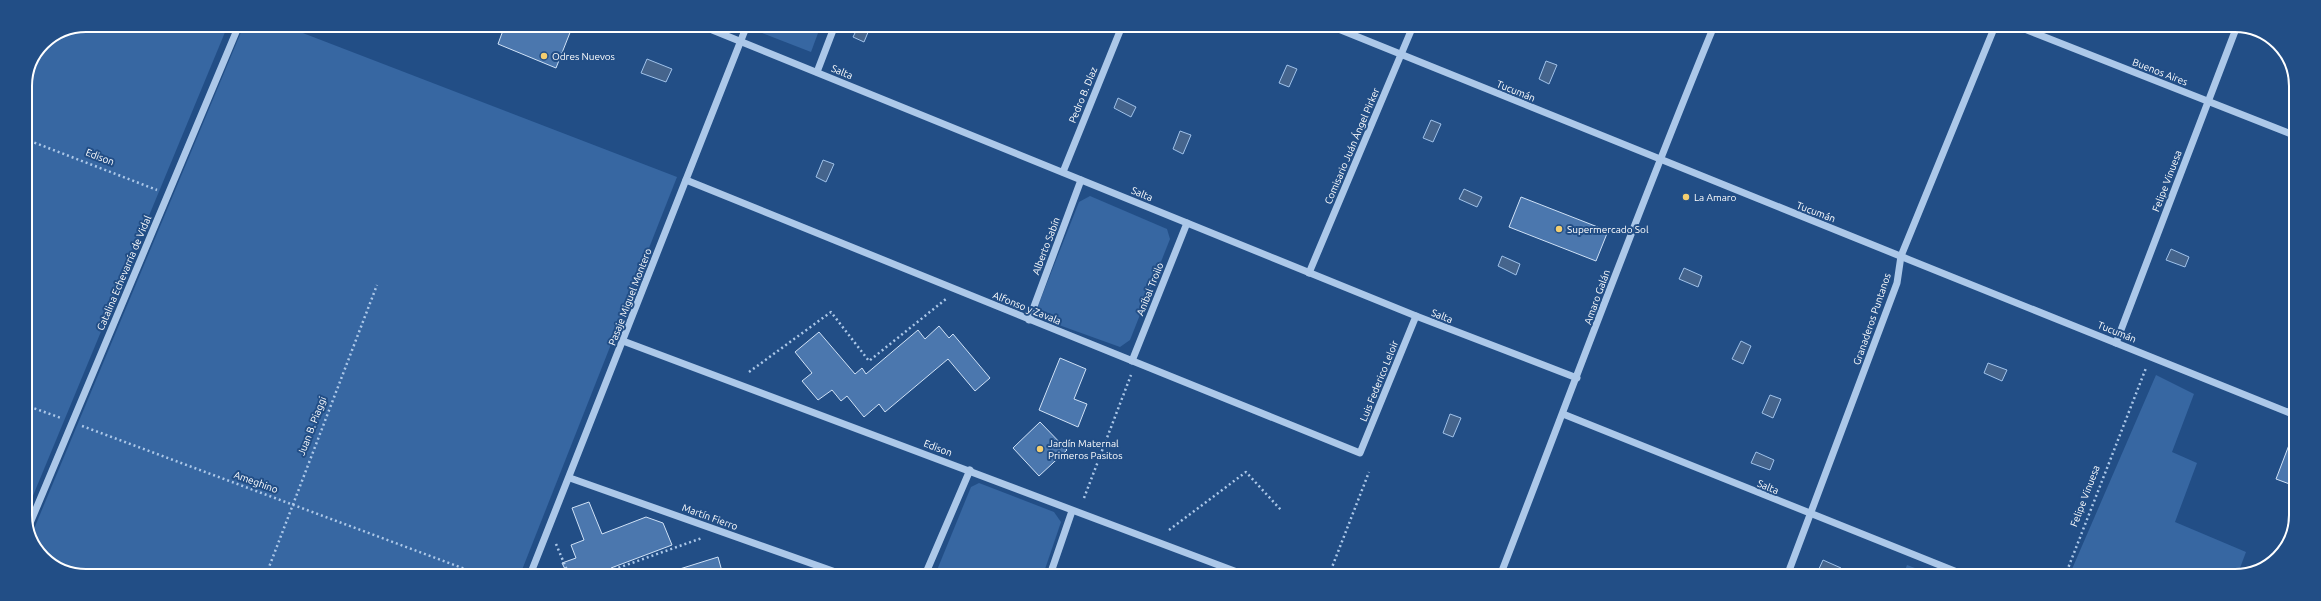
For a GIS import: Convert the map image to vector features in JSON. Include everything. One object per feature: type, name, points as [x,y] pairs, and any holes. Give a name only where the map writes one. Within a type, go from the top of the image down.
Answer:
[{"type":"street","name":"Catalina Echevarría de Vidal","points":[[32,518],[236,32]]},
{"type":"street","name":"Salta","points":[[717,32],[1309,273],[1577,378]]},
{"type":"street","name":"Pasaje Miguel Montero","points":[[532,569],[570,478],[745,32]]},
{"type":"street","points":[[817,72],[831,32]]},
{"type":"street","name":"Pedro B. Díaz","points":[[1063,172],[1120,32]]},
{"type":"street","name":"Tucumán","points":[[1346,32],[1659,160],[2289,413]]},
{"type":"street","name":"Comisario Juán Ángel Pirker","points":[[1309,273],[1410,32]]},
{"type":"street","name":"Amaro Galán","points":[[1503,569],[1577,378],[1659,160],[1712,32]]},
{"type":"street","name":"Granaderos Puntanos","points":[[1790,569],[1897,282],[1901,256],[1993,32]]},
{"type":"street","name":"Buenos Aires","points":[[2032,32],[2289,133]]},
{"type":"street","name":"Felipe Vinuesa","points":[[2116,343],[2235,32]]},
{"type":"street","name":"Alfonso y Zavala","points":[[686,180],[1360,453]]},
{"type":"street","name":"Alberto Sabín","points":[[1029,320],[1081,180]]},
{"type":"street","name":"Aníbal Troilo","points":[[1132,361],[1187,223]]},
{"type":"street","name":"Luis Federico Leloir","points":[[1360,453],[1416,316]]},
{"type":"street","name":"Edison","points":[[623,341],[970,470],[1072,511],[1229,569]]},
{"type":"street","name":"Salta","points":[[1563,414],[1949,569]]},
{"type":"street","points":[[929,569],[970,470]]},
{"type":"street","name":"Martín Fierro","points":[[570,478],[827,569]]},
{"type":"street","points":[[1052,569],[1072,511]]},
{"type":"path","name":"Edison","points":[[32,141],[168,194]]},
{"type":"path","name":"Juan B. Piaggi","points":[[268,569],[377,285]]},
{"type":"path","points":[[749,372],[830,312],[869,361],[946,299]]},
{"type":"path","name":"Felipe Vinuesa","points":[[2068,569],[2151,357]]},
{"type":"path","points":[[1084,498],[1130,375]]},
{"type":"path","name":"Ameghino","points":[[32,408],[465,569]]},
{"type":"path","points":[[1169,530],[1246,472],[1281,510]]},
{"type":"path","points":[[1332,569],[1369,472]]},
{"type":"path","points":[[615,569],[702,537]]},
{"type":"path","points":[[556,544],[566,569]]},
{"type":"shaded area","points":[[225,32],[32,498],[32,86],[36,65],[41,56],[56,41],[75,33]]},
{"type":"shaded area","points":[[241,32],[300,32],[677,177],[522,569],[86,569],[65,565],[50,556],[41,545],[34,529]]},
{"type":"shaded area","points":[[760,32],[818,32],[811,52]]},
{"type":"shaded area","points":[[856,32],[868,32],[864,42],[853,37]]},
{"type":"shaded area","points":[[647,59],[672,69],[666,82],[641,73]]},
{"type":"shaded area","points":[[1546,61],[1557,65],[1549,84],[1539,79]]},
{"type":"shaded area","points":[[1287,65],[1297,69],[1289,87],[1279,83]]},
{"type":"shaded area","points":[[1118,98],[1136,107],[1131,117],[1114,108]]},
{"type":"shaded area","points":[[1431,120],[1441,124],[1433,142],[1423,138]]},
{"type":"shaded area","points":[[1180,131],[1191,135],[1183,154],[1173,149]]},
{"type":"shaded area","points":[[823,160],[834,164],[826,182],[816,177]]},
{"type":"shaded area","points":[[1464,189],[1482,197],[1477,207],[1459,199]]},
{"type":"shaded area","points":[[1090,196],[1167,229],[1170,239],[1130,340],[1120,347],[1045,320],[1038,306],[1079,202]]},
{"type":"shaded area","points":[[2171,249],[2189,257],[2185,267],[2166,260]]},
{"type":"shaded area","points":[[1502,256],[1520,264],[1516,275],[1498,266]]},
{"type":"shaded area","points":[[1684,268],[1702,276],[1698,287],[1679,279]]},
{"type":"shaded area","points":[[1741,341],[1751,346],[1743,364],[1732,359]]},
{"type":"shaded area","points":[[1988,363],[2007,370],[2002,381],[1984,373]]},
{"type":"shaded area","points":[[2156,375],[2194,394],[2172,452],[2197,463],[2175,522],[2246,552],[2240,569],[2072,569]]},
{"type":"shaded area","points":[[1770,395],[1781,399],[1773,418],[1762,413]]},
{"type":"shaded area","points":[[1450,414],[1461,418],[1453,437],[1443,433]]},
{"type":"shaded area","points":[[1756,452],[1774,460],[1770,470],[1751,463]]},
{"type":"shaded area","points":[[979,483],[1054,512],[1061,522],[1045,569],[937,569],[971,487]]},
{"type":"shaded area","points":[[1823,560],[1841,568],[1841,569],[1819,569]]},
{"type":"shaded area","points":[[1907,565],[1918,569],[1906,569]]},
{"type":"building","name":"Odres Nuevos","points":[[502,32],[570,32],[556,68],[498,44]]},
{"type":"building","name":"Supermercado Sol","points":[[1521,197],[1608,231],[1596,261],[1509,227]]},
{"type":"building","points":[[939,326],[949,338],[953,334],[990,378],[975,391],[948,359],[885,412],[879,404],[864,417],[847,396],[841,401],[832,390],[818,400],[802,381],[812,373],[795,352],[819,332],[855,374],[862,368],[866,374],[918,330],[925,339]]},
{"type":"building","points":[[1060,358],[1086,369],[1074,399],[1087,404],[1078,427],[1039,410]]},
{"type":"building","name":"Jardín Maternal Primeros Pasitos","points":[[1040,422],[1067,450],[1039,476],[1013,448]]},
{"type":"building","points":[[2289,445],[2289,484],[2276,479]]},
{"type":"building","points":[[589,502],[602,534],[646,517],[663,523],[672,545],[611,569],[565,569],[562,563],[576,558],[571,545],[584,540],[572,508]]},
{"type":"building","points":[[718,557],[721,569],[680,569]]},
{"type":"place","name":"Odres Nuevos","points":[[544,56]]},
{"type":"place","name":"La Amaro","points":[[1686,197]]},
{"type":"place","name":"Supermercado Sol","points":[[1559,229]]},
{"type":"place","name":"Jardín Maternal Primeros Pasitos","points":[[1040,449]]}]
